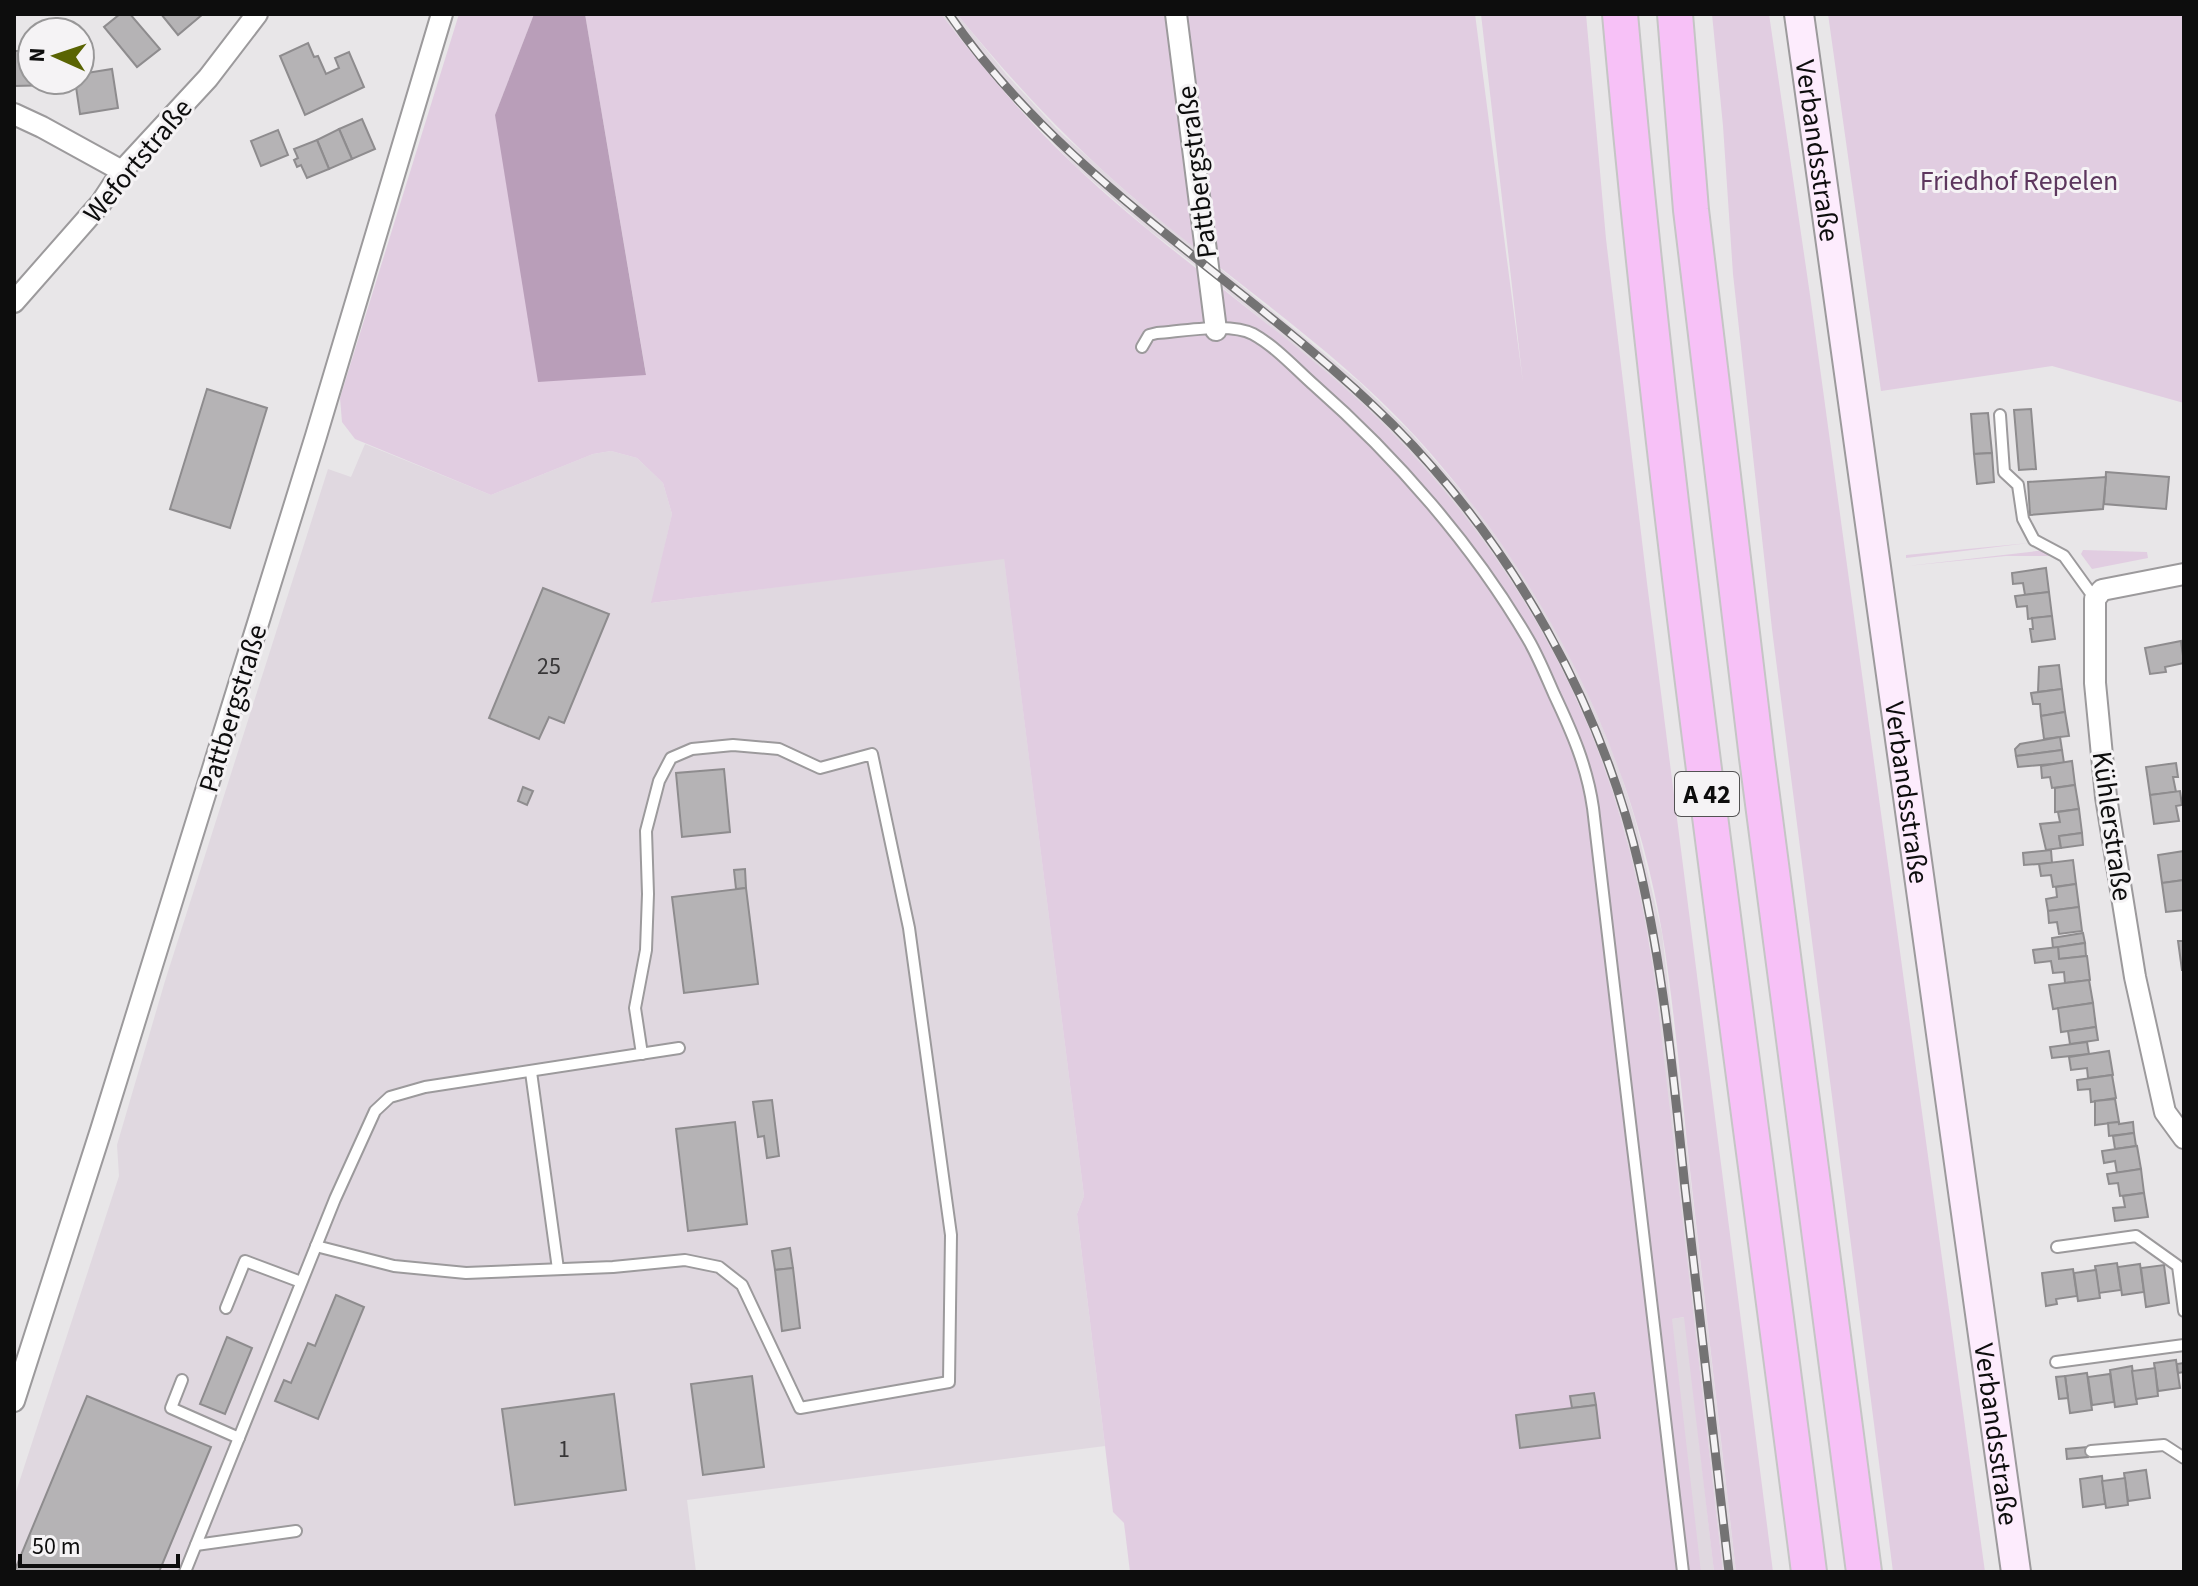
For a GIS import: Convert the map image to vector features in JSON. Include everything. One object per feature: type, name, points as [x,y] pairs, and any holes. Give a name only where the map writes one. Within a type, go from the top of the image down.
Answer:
[{"type":"highway","name":"A 42","points":[[1620,14],[1638,215],[1703,766],[1809,1572]]},
{"type":"highway","name":"A 42","points":[[1675,14],[1691,210],[1727,508],[1864,1572]]},
{"type":"main road","name":"Verbandsstraße","points":[[1799,14],[2016,1572]]},
{"type":"street","name":"Wefortstraße","points":[[14,302],[101,203],[122,171],[208,78],[257,14]]},
{"type":"street","name":"Pattbergstraße","points":[[14,1401],[106,1116],[316,436],[442,14]]},
{"type":"street","name":"Pattbergstraße","points":[[1176,14],[1216,330]]},
{"type":"street","points":[[14,114],[122,171]]},
{"type":"street","points":[[2095,599],[2102,590],[2184,574]]},
{"type":"street","name":"Kühlerstraße","points":[[2095,599],[2095,683],[2106,797],[2133,962],[2165,1112],[2184,1138]]},
{"type":"lane","points":[[1142,347],[1149,335],[1157,333],[1243,331],[1254,335],[1277,353],[1336,405],[1411,482],[1482,569],[1529,641],[1580,749],[1593,808],[1683,1572]]},
{"type":"lane","points":[[2000,415],[2004,472],[2018,485],[2023,519],[2034,540],[2064,556],[2095,599]]},
{"type":"lane","points":[[316,1246],[394,1266],[466,1273],[613,1267],[685,1260],[719,1267],[742,1285],[800,1408],[949,1382],[951,1235],[909,928],[872,754],[820,768],[779,749],[733,745],[692,749],[671,758],[659,781],[646,831],[646,950],[635,1008],[642,1054]]},
{"type":"lane","points":[[185,1572],[301,1282],[375,1111],[390,1097],[425,1087],[679,1048]]},
{"type":"lane","points":[[531,1072],[558,1269]]},
{"type":"lane","points":[[2057,1247],[2136,1236],[2178,1266],[2184,1311]]},
{"type":"lane","points":[[226,1308],[245,1261],[301,1282]]},
{"type":"lane","points":[[2056,1362],[2184,1345]]},
{"type":"lane","points":[[182,1380],[171,1408],[239,1438]]},
{"type":"lane","points":[[2091,1451],[2164,1445],[2184,1458]]},
{"type":"lane","points":[[196,1545],[296,1531]]},
{"type":"shaded area","points":[[534,14],[585,14],[646,375],[538,382],[495,115]]},
{"type":"shaded area","points":[[941,14],[957,14],[1006,74],[1058,130],[1130,195],[1359,382],[1413,435],[1471,502],[1521,571],[1576,666],[1616,759],[1635,819],[1662,933],[1736,1572],[1723,1572],[1650,945],[1624,830],[1605,770],[1578,702],[1540,629],[1509,579],[1445,493],[1384,426],[1321,368],[1150,231],[1074,165],[991,77]]},
{"type":"shaded area","points":[[365,444],[491,495],[593,454],[611,451],[637,458],[663,483],[672,514],[652,603],[1004,558],[1084,1196],[1077,1214],[1105,1446],[687,1500],[696,1572],[14,1572],[14,1498],[119,1176],[117,1145],[165,981],[328,469],[351,477]]},
{"type":"shaded area","points":[[1685,1317],[1714,1572],[1700,1572],[1671,1319]]},
{"type":"green space","points":[[459,14],[534,14],[495,115],[646,374],[585,14],[941,14],[1004,92],[1073,164],[1140,223],[1348,391],[1429,473],[1466,518],[1532,614],[1560,665],[1605,770],[1629,851],[1656,989],[1723,1572],[1714,1572],[1684,1317],[1672,1319],[1701,1572],[1130,1572],[1124,1523],[1113,1512],[1077,1214],[1084,1196],[1004,559],[651,603],[672,514],[663,483],[637,458],[611,451],[593,454],[491,495],[355,439],[342,422],[340,398]]},
{"type":"green space","points":[[957,14],[1475,14],[1523,383],[1481,14],[1586,14],[1606,239],[1647,583],[1773,1572],[1736,1572],[1662,932],[1628,795],[1604,730],[1575,667],[1504,547],[1416,437],[1348,371],[1164,223],[1082,151],[997,62]]},
{"type":"green space","points":[[1712,14],[1769,14],[1985,1572],[1893,1572],[1772,629],[1733,274]]},
{"type":"green space","name":"Friedhof Repelen","points":[[1828,14],[2184,14],[2184,403],[2052,366],[1881,391]]},
{"type":"green space","points":[[2029,543],[1906,558],[1906,555]]},
{"type":"green space","points":[[2046,550],[2061,556],[2006,556],[1907,566]]},
{"type":"green space","points":[[2083,550],[2147,552],[2148,558],[2092,569],[2081,554]]},
{"type":"building","points":[[120,14],[130,14],[160,49],[137,67],[104,27]]},
{"type":"building","points":[[161,14],[203,14],[178,35]]},
{"type":"building","points":[[308,43],[326,74],[339,68],[335,58],[349,52],[364,87],[305,115],[280,56]]},
{"type":"building","points":[[14,51],[16,51],[16,86]]},
{"type":"building","points":[[112,69],[118,108],[80,114],[77,96],[96,96],[96,72]]},
{"type":"building","points":[[362,119],[375,149],[352,159],[339,129]]},
{"type":"building","points":[[339,129],[352,159],[329,169],[317,140]]},
{"type":"building","points":[[278,130],[288,155],[261,166],[251,141]]},
{"type":"building","points":[[317,140],[329,169],[307,178],[301,165],[297,167],[294,160],[298,158],[294,149]]},
{"type":"building","points":[[207,389],[267,408],[230,528],[170,509]]},
{"type":"building","points":[[2031,409],[2036,469],[2019,470],[2014,410]]},
{"type":"building","points":[[1988,413],[1992,453],[1974,454],[1971,414]]},
{"type":"building","points":[[1992,453],[1994,482],[1977,484],[1974,454]]},
{"type":"building","points":[[2106,472],[2169,477],[2166,509],[2104,504]]},
{"type":"building","points":[[2106,477],[2103,509],[2030,515],[2028,482]]},
{"type":"building","points":[[2046,568],[2049,592],[2025,595],[2023,583],[2013,584],[2012,573]]},
{"type":"building","points":[[543,588],[609,614],[564,723],[549,717],[539,739],[489,718]]},
{"type":"building","points":[[2049,592],[2052,616],[2028,619],[2027,606],[2017,607],[2015,596]]},
{"type":"building","points":[[2052,616],[2055,639],[2032,642],[2032,618]]},
{"type":"building","points":[[2181,641],[2184,663],[2165,667],[2166,672],[2150,674],[2145,648]]},
{"type":"building","points":[[2059,665],[2062,689],[2038,692],[2039,667]]},
{"type":"building","points":[[2062,689],[2065,712],[2041,716],[2040,704],[2033,704],[2031,693]]},
{"type":"building","points":[[2065,712],[2069,736],[2044,739],[2041,716]]},
{"type":"building","points":[[2060,737],[2062,750],[2016,756],[2015,749],[2020,744]]},
{"type":"building","points":[[2062,750],[2064,763],[2018,767],[2016,756]]},
{"type":"building","points":[[2072,761],[2075,785],[2052,788],[2050,777],[2042,778],[2041,766]]},
{"type":"building","points":[[2176,763],[2178,777],[2173,777],[2176,792],[2150,795],[2146,767]]},
{"type":"building","points":[[724,769],[730,832],[682,837],[676,773]]},
{"type":"building","points":[[2075,785],[2079,809],[2055,812],[2055,788]]},
{"type":"building","points":[[523,787],[533,791],[527,805],[518,801]]},
{"type":"building","points":[[2180,791],[2182,805],[2176,806],[2179,821],[2154,824],[2150,795]]},
{"type":"building","points":[[2079,809],[2082,833],[2059,836],[2061,848],[2046,850],[2040,824],[2060,822],[2058,812]]},
{"type":"building","points":[[2082,833],[2083,845],[2061,848],[2059,836]]},
{"type":"building","points":[[2051,850],[2052,863],[2024,865],[2023,853]]},
{"type":"building","points":[[2184,851],[2184,880],[2162,883],[2158,855]]},
{"type":"building","points":[[2073,860],[2076,884],[2053,887],[2051,875],[2041,876],[2039,864]]},
{"type":"building","points":[[745,869],[746,888],[736,889],[734,870]]},
{"type":"building","points":[[2184,880],[2184,910],[2166,912],[2162,883]]},
{"type":"building","points":[[2076,884],[2079,907],[2048,911],[2046,899],[2057,897],[2056,887]]},
{"type":"building","points":[[746,888],[758,984],[684,993],[672,897]]},
{"type":"building","points":[[2079,907],[2082,931],[2059,934],[2057,922],[2049,923],[2048,911]]},
{"type":"building","points":[[2083,933],[2085,943],[2053,948],[2052,938]]},
{"type":"building","points":[[2178,941],[2184,941],[2184,970],[2182,970]]},
{"type":"building","points":[[2085,943],[2086,956],[2059,959],[2058,947]]},
{"type":"building","points":[[2058,947],[2059,959],[2087,956],[2090,980],[2065,983],[2064,972],[2053,973],[2051,961],[2035,963],[2033,950]]},
{"type":"building","points":[[2089,980],[2093,1003],[2053,1009],[2049,985]]},
{"type":"building","points":[[2093,1003],[2096,1027],[2061,1032],[2058,1008]]},
{"type":"building","points":[[2096,1027],[2098,1040],[2070,1044],[2068,1031]]},
{"type":"building","points":[[2087,1042],[2089,1054],[2052,1058],[2050,1047]]},
{"type":"building","points":[[2109,1051],[2113,1075],[2088,1078],[2087,1068],[2071,1070],[2069,1057]]},
{"type":"building","points":[[2112,1075],[2116,1098],[2091,1102],[2090,1089],[2078,1090],[2077,1080]]},
{"type":"building","points":[[2115,1099],[2119,1122],[2095,1125],[2095,1101]]},
{"type":"building","points":[[772,1100],[779,1156],[767,1158],[764,1136],[758,1137],[753,1102]]},
{"type":"building","points":[[735,1122],[747,1224],[688,1231],[676,1129]]},
{"type":"building","points":[[2133,1122],[2134,1133],[2109,1136],[2108,1123]]},
{"type":"building","points":[[2134,1133],[2136,1146],[2115,1149],[2113,1136]]},
{"type":"building","points":[[2137,1146],[2141,1169],[2117,1173],[2115,1161],[2104,1163],[2102,1151]]},
{"type":"building","points":[[2141,1169],[2144,1193],[2120,1196],[2118,1183],[2109,1184],[2107,1174]]},
{"type":"building","points":[[2144,1193],[2148,1217],[2115,1221],[2113,1208],[2125,1207],[2123,1196]]},
{"type":"building","points":[[790,1248],[793,1268],[775,1270],[772,1251]]},
{"type":"building","points":[[2117,1263],[2121,1290],[2099,1293],[2095,1266]]},
{"type":"building","points":[[2140,1264],[2144,1292],[2122,1295],[2118,1267]]},
{"type":"building","points":[[2164,1265],[2169,1303],[2146,1307],[2141,1268]]},
{"type":"building","points":[[793,1268],[800,1328],[782,1331],[775,1270]]},
{"type":"building","points":[[2073,1269],[2077,1296],[2056,1299],[2057,1304],[2046,1306],[2042,1273]]},
{"type":"building","points":[[2096,1270],[2100,1298],[2078,1301],[2074,1273]]},
{"type":"building","points":[[336,1295],[364,1307],[318,1419],[275,1401],[284,1380],[291,1383],[308,1343],[315,1346]]},
{"type":"building","points":[[227,1337],[252,1348],[225,1414],[200,1404]]},
{"type":"building","points":[[2176,1360],[2180,1388],[2158,1391],[2154,1363]]},
{"type":"building","points":[[2184,1363],[2184,1372],[2178,1373],[2177,1364]]},
{"type":"building","points":[[2132,1366],[2137,1404],[2115,1407],[2110,1370]]},
{"type":"building","points":[[2155,1368],[2158,1396],[2136,1399],[2132,1371]]},
{"type":"building","points":[[2087,1373],[2092,1410],[2070,1413],[2065,1376]]},
{"type":"building","points":[[2110,1374],[2114,1402],[2092,1405],[2088,1377]]},
{"type":"building","points":[[752,1376],[764,1467],[703,1475],[691,1384]]},
{"type":"building","points":[[2065,1376],[2068,1398],[2059,1399],[2056,1377]]},
{"type":"building","points":[[1594,1393],[1596,1405],[1572,1408],[1570,1396]]},
{"type":"building","points":[[614,1394],[626,1490],[515,1505],[502,1409]]},
{"type":"building","points":[[87,1396],[211,1447],[159,1572],[14,1572]]},
{"type":"building","points":[[1596,1405],[1600,1438],[1520,1448],[1516,1415]]},
{"type":"building","points":[[2087,1447],[2088,1457],[2067,1459],[2066,1449]]},
{"type":"building","points":[[2146,1470],[2150,1498],[2128,1501],[2124,1473]]},
{"type":"building","points":[[2102,1476],[2105,1504],[2083,1507],[2080,1479]]},
{"type":"building","points":[[2125,1478],[2128,1505],[2106,1508],[2102,1481]]},
{"type":"railway","points":[[949,14],[995,74],[1047,130],[1160,230],[1338,374],[1393,425],[1437,472],[1514,575],[1577,688],[1623,808],[1640,870],[1656,949],[1729,1572]]}]
